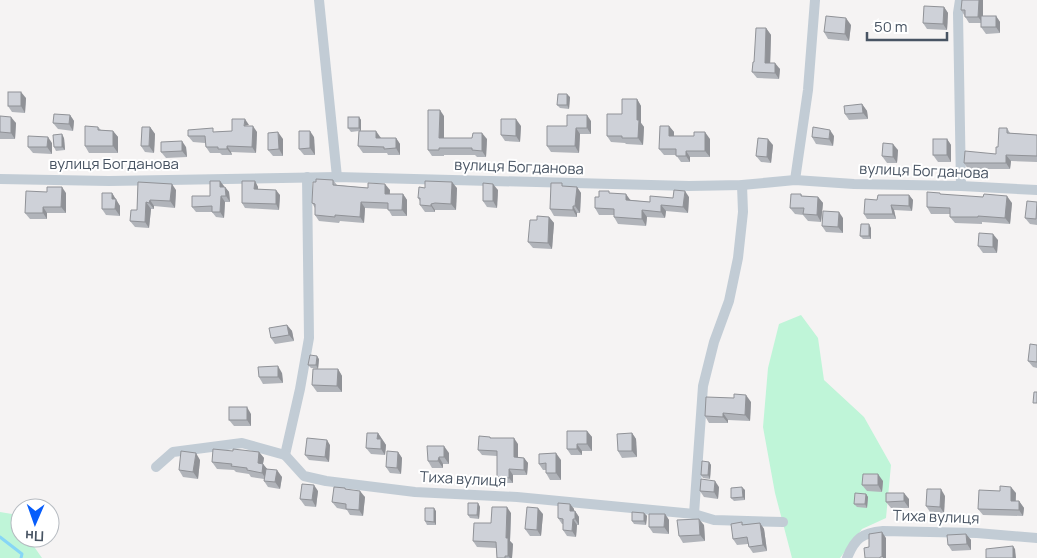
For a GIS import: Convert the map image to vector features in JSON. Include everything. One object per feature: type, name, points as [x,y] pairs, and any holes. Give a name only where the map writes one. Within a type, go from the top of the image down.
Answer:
[{"type":"street","points":[[319,0],[337,177]]},
{"type":"street","points":[[795,180],[808,90],[815,0]]},
{"type":"street","points":[[960,0],[958,13],[961,186]]},
{"type":"street","points":[[156,466],[173,452],[242,443],[285,455],[309,338],[307,177]]},
{"type":"street","name":"вулиця Богданова","points":[[0,178],[109,181],[337,177],[620,185],[742,185],[795,180],[854,184],[961,186],[1037,190]]},
{"type":"street","points":[[694,514],[703,386],[714,342],[729,300],[738,258],[742,185]]},
{"type":"street","name":"Тиха вулиця","points":[[285,455],[304,476],[326,481],[415,492],[517,497],[694,514],[714,520],[783,522]]},
{"type":"street","name":"Тиха вулиця","points":[[847,558],[856,541],[872,532],[977,533],[1037,538]]},
{"type":"green space","points":[[801,315],[818,338],[824,380],[864,417],[891,465],[886,518],[862,529],[840,558],[792,558],[775,493],[763,427],[768,368],[779,324]]},
{"type":"green space","points":[[0,512],[10,514],[10,548],[35,548],[42,558],[0,558]]},
{"type":"building","points":[[962,0],[979,0],[978,17],[965,17],[965,10],[961,10]]},
{"type":"building","points":[[924,6],[944,7],[943,24],[923,23]]},
{"type":"building","points":[[826,16],[846,18],[845,34],[824,32]]},
{"type":"building","points":[[981,16],[996,16],[996,27],[981,27]]},
{"type":"building","points":[[756,28],[766,28],[765,63],[775,63],[775,73],[752,72]]},
{"type":"building","points":[[8,92],[21,92],[21,106],[8,106]]},
{"type":"building","points":[[558,94],[567,94],[567,105],[557,105]]},
{"type":"building","points":[[622,99],[637,99],[638,138],[607,136],[607,114],[622,114]]},
{"type":"building","points":[[862,104],[863,113],[845,114],[844,106]]},
{"type":"building","points":[[428,110],[440,110],[439,138],[472,138],[473,133],[482,133],[482,151],[472,150],[472,148],[428,150]]},
{"type":"building","points":[[54,114],[70,115],[69,124],[53,123]]},
{"type":"building","points":[[567,115],[587,115],[587,128],[576,128],[575,146],[547,146],[547,126],[567,126]]},
{"type":"building","points":[[0,116],[11,117],[11,133],[0,132]]},
{"type":"building","points":[[348,117],[359,117],[359,128],[348,128]]},
{"type":"building","points":[[232,119],[245,119],[244,126],[253,126],[252,147],[227,146],[227,149],[218,149],[218,147],[206,147],[205,136],[188,136],[188,130],[213,128],[213,132],[232,131]]},
{"type":"building","points":[[501,119],[516,119],[516,136],[501,135]]},
{"type":"building","points":[[85,126],[98,127],[98,130],[113,131],[113,146],[85,146]]},
{"type":"building","points":[[660,126],[669,126],[669,136],[694,136],[694,132],[705,132],[705,151],[686,151],[686,156],[676,156],[676,149],[659,149]]},
{"type":"building","points":[[142,127],[150,127],[149,146],[141,146]]},
{"type":"building","points":[[813,127],[830,130],[829,139],[812,137]]},
{"type":"building","points":[[999,128],[1007,128],[1007,133],[1037,135],[1037,156],[1006,155],[1006,163],[964,163],[965,151],[996,154]]},
{"type":"building","points":[[299,131],[310,131],[310,148],[299,149]]},
{"type":"building","points":[[359,131],[376,131],[376,138],[396,138],[396,148],[384,149],[384,147],[358,146]]},
{"type":"building","points":[[278,132],[279,149],[268,150],[268,133]]},
{"type":"building","points":[[62,134],[62,147],[54,147],[53,135]]},
{"type":"building","points":[[28,136],[48,137],[47,147],[28,147]]},
{"type":"building","points":[[758,138],[768,139],[767,157],[756,156]]},
{"type":"building","points":[[933,139],[947,139],[947,155],[933,155]]},
{"type":"building","points":[[182,141],[182,151],[161,152],[161,142]]},
{"type":"building","points":[[883,143],[893,144],[893,157],[882,156]]},
{"type":"building","points":[[316,179],[333,180],[333,185],[368,188],[368,183],[385,184],[385,194],[403,194],[402,210],[388,210],[388,203],[361,202],[360,217],[315,215],[315,204],[312,203],[313,182],[316,182]]},
{"type":"building","points":[[210,181],[220,181],[220,187],[225,187],[226,196],[221,196],[220,212],[212,212],[212,206],[192,207],[192,196],[210,196]]},
{"type":"building","points":[[242,181],[255,181],[254,189],[276,190],[276,204],[242,203]]},
{"type":"building","points":[[425,181],[452,182],[451,204],[435,203],[431,204],[431,206],[420,205],[420,198],[418,198],[419,187],[425,188]]},
{"type":"building","points":[[138,182],[172,184],[170,201],[150,200],[149,203],[146,202],[145,222],[130,221],[131,210],[137,210]]},
{"type":"building","points":[[483,183],[493,184],[493,201],[483,201]]},
{"type":"building","points":[[551,183],[562,183],[562,186],[577,187],[573,210],[550,209]]},
{"type":"building","points":[[47,187],[62,187],[61,207],[43,207],[43,213],[25,213],[26,191],[47,192]]},
{"type":"building","points":[[674,190],[685,191],[683,207],[661,205],[661,212],[642,210],[642,219],[614,217],[614,209],[595,208],[595,197],[599,197],[599,191],[626,194],[626,200],[650,202],[650,196],[673,198]]},
{"type":"building","points":[[927,192],[983,197],[984,194],[1007,196],[1005,218],[978,216],[950,217],[950,208],[927,207]]},
{"type":"building","points":[[102,193],[112,193],[112,199],[116,199],[115,209],[102,209]]},
{"type":"building","points":[[791,194],[818,197],[817,215],[803,214],[804,208],[790,208]]},
{"type":"building","points":[[878,195],[909,195],[909,206],[891,205],[893,214],[864,214],[865,199],[877,200]]},
{"type":"building","points":[[1027,201],[1037,202],[1036,219],[1025,218]]},
{"type":"building","points":[[823,211],[839,212],[838,227],[822,226]]},
{"type":"building","points":[[537,216],[549,217],[548,243],[528,242],[530,220],[537,220]]},
{"type":"building","points":[[861,224],[869,224],[869,236],[860,236]]},
{"type":"building","points":[[979,233],[993,234],[993,247],[978,246]]},
{"type":"building","points":[[287,325],[289,335],[271,338],[269,328]]},
{"type":"building","points":[[1030,344],[1037,345],[1037,362],[1028,361]]},
{"type":"building","points":[[310,355],[317,356],[316,365],[308,365]]},
{"type":"building","points":[[278,366],[278,377],[259,377],[258,367]]},
{"type":"building","points":[[313,369],[338,369],[337,386],[312,385]]},
{"type":"building","points":[[1034,392],[1037,392],[1037,403],[1033,403]]},
{"type":"building","points":[[734,394],[746,395],[745,415],[723,413],[723,417],[705,416],[706,397],[734,398]]},
{"type":"building","points":[[229,407],[247,407],[247,420],[229,420]]},
{"type":"building","points":[[567,431],[587,431],[587,444],[577,444],[577,449],[567,449]]},
{"type":"building","points":[[367,433],[378,433],[377,439],[381,439],[381,449],[366,448]]},
{"type":"building","points":[[632,433],[632,451],[618,451],[617,434]]},
{"type":"building","points":[[479,436],[514,438],[514,457],[524,458],[524,470],[509,469],[509,478],[497,477],[497,451],[478,450]]},
{"type":"building","points":[[307,438],[327,440],[325,457],[305,455]]},
{"type":"building","points":[[427,446],[444,446],[444,457],[439,457],[438,461],[428,461]]},
{"type":"building","points":[[213,449],[259,452],[258,463],[263,464],[262,473],[247,470],[247,468],[231,466],[232,464],[212,462]]},
{"type":"building","points":[[181,451],[196,453],[193,472],[179,470]]},
{"type":"building","points":[[387,451],[398,452],[397,468],[386,467]]},
{"type":"building","points":[[556,453],[556,473],[546,473],[546,463],[539,464],[539,454]]},
{"type":"building","points":[[702,461],[709,462],[708,475],[701,475]]},
{"type":"building","points":[[266,469],[277,470],[275,482],[264,481]]},
{"type":"building","points":[[863,474],[878,474],[878,485],[862,485]]},
{"type":"building","points":[[701,479],[715,481],[714,492],[700,491]]},
{"type":"building","points":[[302,484],[314,485],[312,500],[300,499]]},
{"type":"building","points":[[1000,486],[1011,487],[1011,501],[1019,501],[1019,510],[978,509],[979,490],[1000,491]]},
{"type":"building","points":[[334,487],[360,491],[359,510],[346,509],[346,504],[332,502]]},
{"type":"building","points":[[742,487],[743,497],[731,498],[731,488]]},
{"type":"building","points":[[927,489],[941,489],[940,507],[926,506]]},
{"type":"building","points":[[855,493],[866,494],[865,504],[854,504]]},
{"type":"building","points":[[886,493],[904,493],[904,501],[886,502]]},
{"type":"building","points":[[468,503],[478,503],[477,515],[468,515]]},
{"type":"building","points":[[558,503],[570,504],[570,511],[575,511],[572,531],[563,530],[563,519],[558,518]]},
{"type":"building","points":[[492,507],[507,507],[506,538],[508,538],[508,556],[505,556],[505,558],[497,558],[496,542],[473,541],[474,523],[491,523]]},
{"type":"building","points":[[527,507],[538,508],[537,530],[525,529]]},
{"type":"building","points":[[425,508],[434,508],[434,522],[425,521]]},
{"type":"building","points":[[632,512],[644,513],[644,521],[632,521]]},
{"type":"building","points":[[649,514],[665,514],[664,527],[649,527]]},
{"type":"building","points":[[699,519],[700,535],[679,536],[677,520]]},
{"type":"building","points":[[742,522],[742,525],[760,523],[763,545],[749,547],[747,537],[733,539],[731,524]]},
{"type":"building","points":[[882,532],[882,557],[865,558],[864,548],[869,547],[869,534]]},
{"type":"building","points":[[966,534],[967,544],[948,545],[947,535]]},
{"type":"building","points":[[1013,546],[1013,558],[986,558],[986,549]]},
{"type":"waterway","points":[[0,537],[22,554],[21,558]]}]
